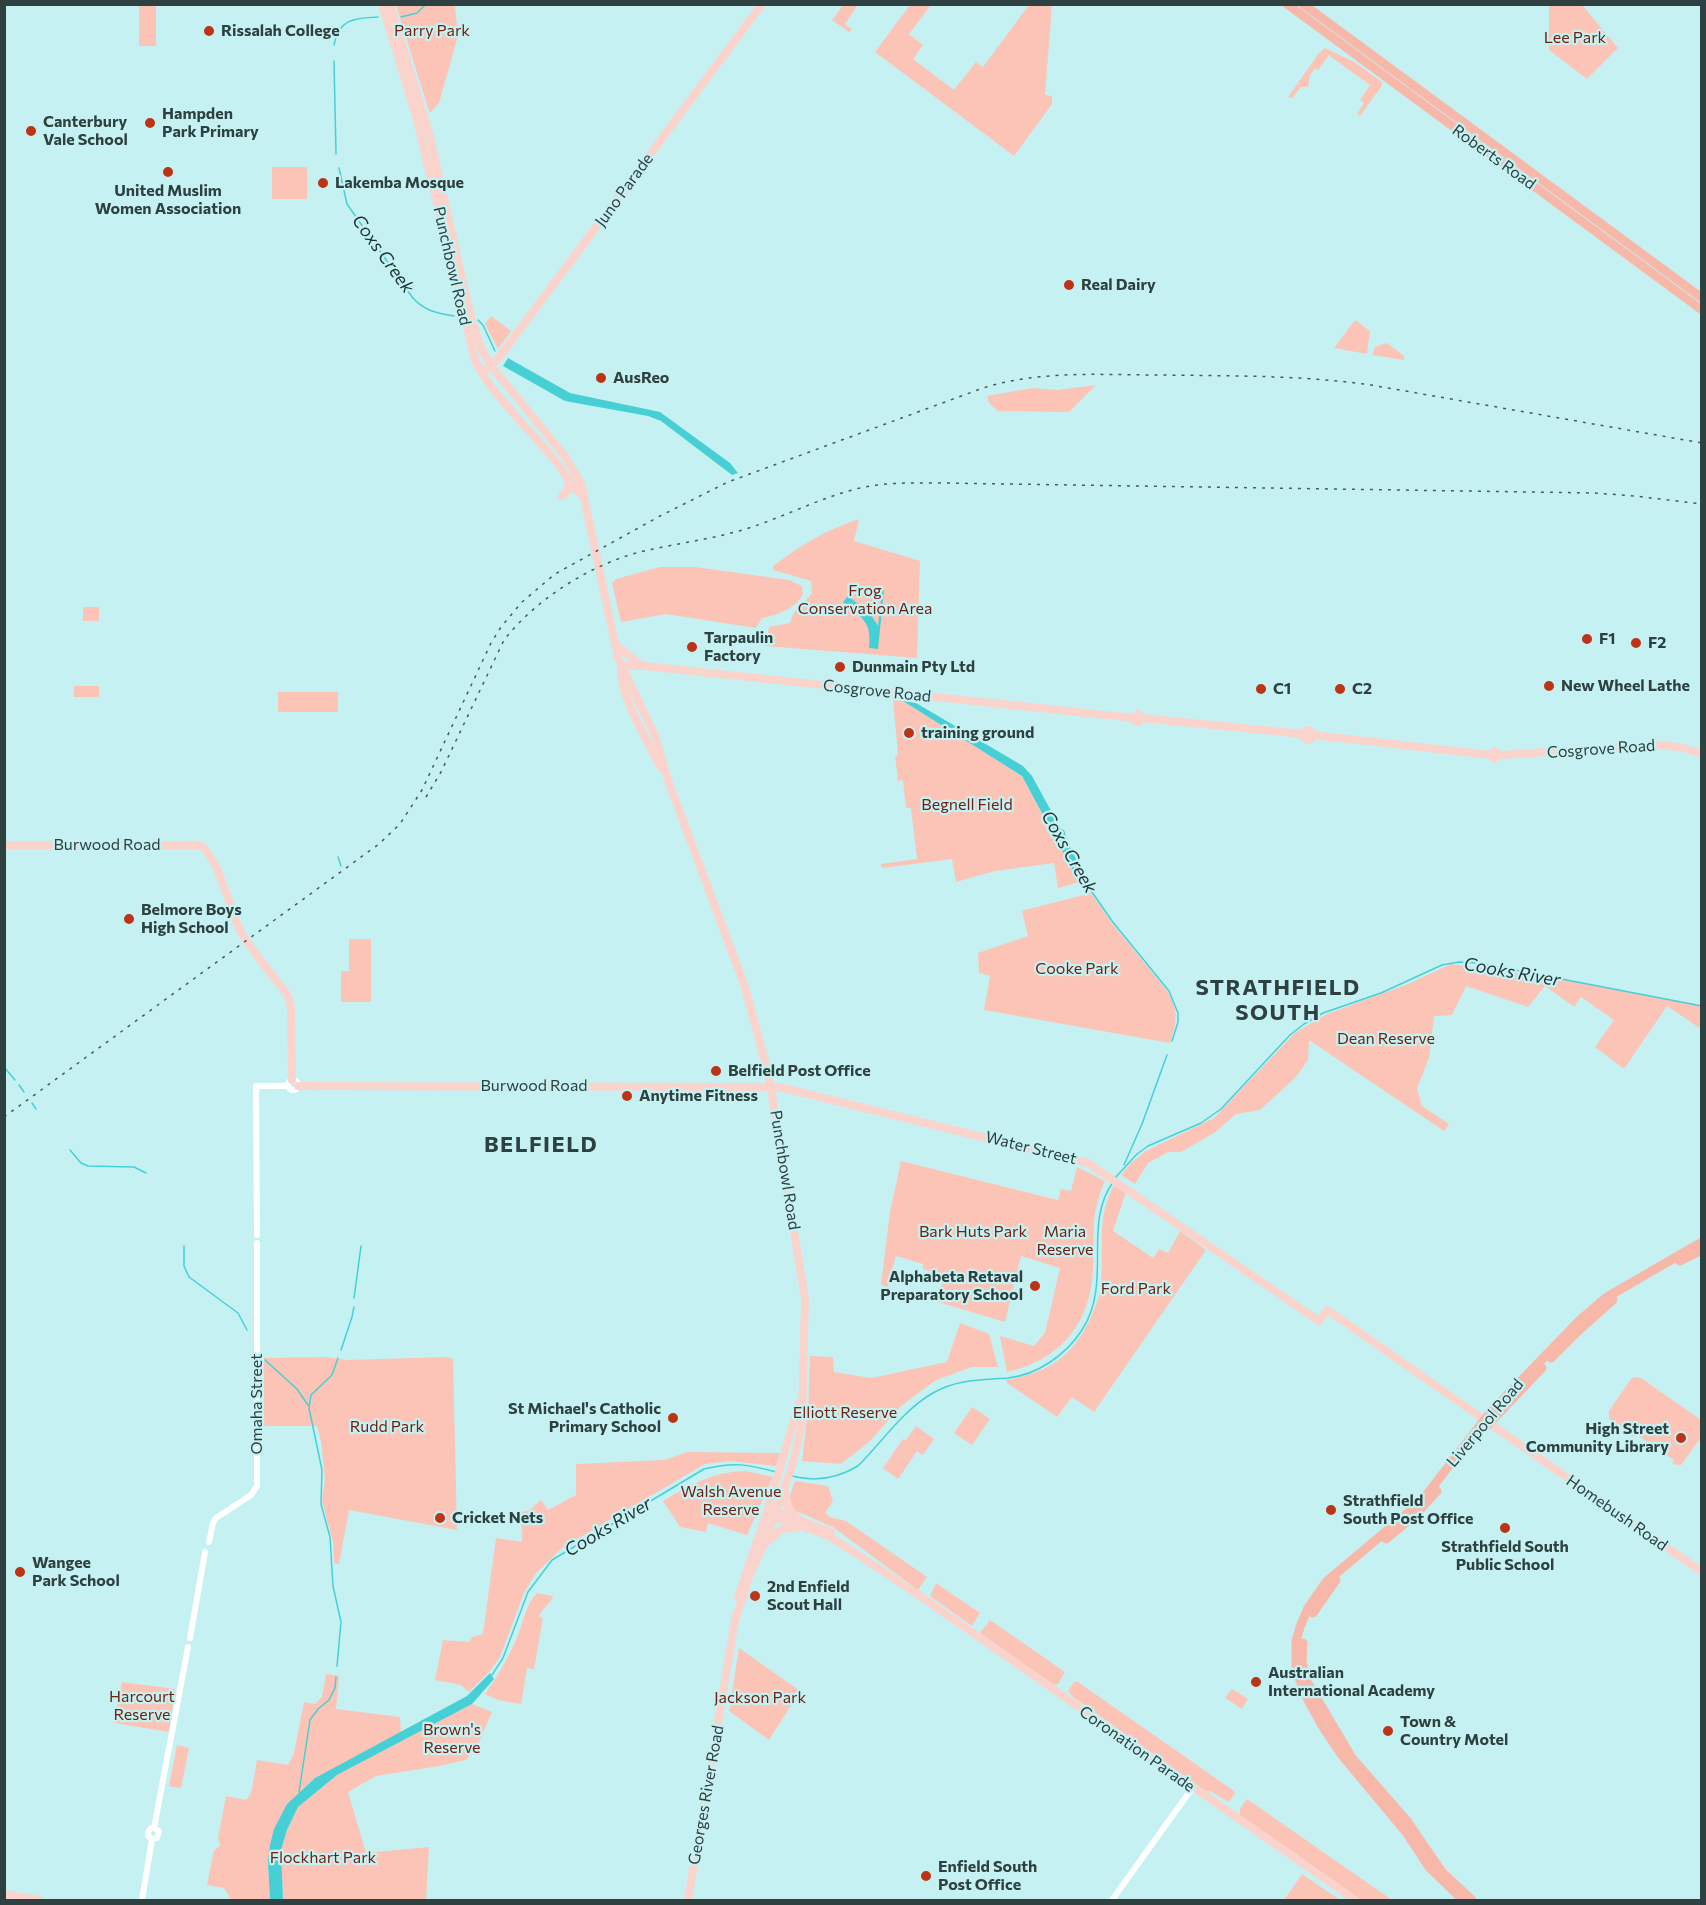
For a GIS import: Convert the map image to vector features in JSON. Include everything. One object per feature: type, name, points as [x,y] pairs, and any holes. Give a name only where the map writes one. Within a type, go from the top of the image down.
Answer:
[{"type":"highway","name":"Roberts Road","points":[[1287,4],[1701,310]]},
{"type":"highway","name":"Roberts Road","points":[[1303,4],[1701,298]]},
{"type":"highway","name":"Liverpool Road","points":[[1472,1900],[1442,1872],[1407,1821],[1352,1758],[1306,1680],[1302,1652],[1309,1621],[1330,1586],[1416,1514],[1437,1491],[1505,1396],[1599,1303],[1701,1242]]},
{"type":"highway","name":"Liverpool Road","points":[[1463,1900],[1429,1867],[1387,1807],[1341,1754],[1308,1700],[1299,1682],[1295,1661],[1300,1627],[1308,1608],[1326,1582],[1422,1499],[1487,1422],[1576,1333],[1602,1309],[1659,1272],[1701,1250]]},
{"type":"main road","name":"Punchbowl Road","points":[[382,4],[416,116],[472,349],[481,371],[569,479],[576,492],[583,496]]},
{"type":"main road","name":"Punchbowl Road","points":[[390,4],[430,137],[475,332],[491,366],[569,461],[581,483],[613,640],[621,666],[627,674],[655,736],[669,783],[745,987],[771,1087],[805,1299],[801,1428],[786,1484],[772,1511]]},
{"type":"main road","name":"Juno Parade","points":[[481,371],[491,366],[762,4]]},
{"type":"main road","points":[[562,496],[568,490],[569,479]]},
{"type":"main road","points":[[613,640],[644,666]]},
{"type":"main road","name":"Cosgrove Road","points":[[621,666],[644,666],[1303,734],[1308,741],[1313,735],[1495,755],[1665,745],[1683,747],[1701,754]]},
{"type":"main road","name":"Burwood Road","points":[[4,845],[200,845],[206,848],[242,933],[288,996],[293,1084],[771,1087]]},
{"type":"main road","name":"Water Street","points":[[771,1087],[1067,1156],[1092,1164],[1319,1321],[1327,1310]]},
{"type":"main road","name":"Homebush Road","points":[[1327,1310],[1701,1572]]},
{"type":"main road","name":"Punchbowl Road","points":[[772,1511],[777,1479],[801,1394]]},
{"type":"main road","points":[[786,1484],[788,1508],[800,1520]]},
{"type":"main road","name":"Coronation Parade","points":[[772,1511],[824,1528],[838,1536],[906,1583],[920,1596]]},
{"type":"main road","name":"Coronation Parade","points":[[772,1511],[840,1543],[920,1596],[1355,1900]]},
{"type":"main road","name":"Georges River Road","points":[[688,1900],[736,1618],[749,1577],[762,1549],[772,1511]]},
{"type":"main road","name":"Georges River Road","points":[[736,1618],[735,1611],[740,1587],[772,1511]]},
{"type":"main road","points":[[762,1549],[774,1534],[782,1529],[806,1527]]},
{"type":"main road","points":[[6,1894],[39,1900]]},
{"type":"street","name":"Omaha Street","points":[[142,1900],[152,1839],[156,1839],[159,1834],[159,1831],[154,1828],[188,1647],[193,1644],[190,1638],[205,1552],[212,1549],[209,1542],[212,1526],[216,1518],[251,1495],[257,1486],[257,1243],[253,1240],[257,1235],[256,1086],[293,1084]]},
{"type":"street","points":[[1112,1900],[1193,1787]]},
{"type":"green space","points":[[844,4],[857,6],[845,24],[852,29],[849,32],[832,20]]},
{"type":"green space","points":[[139,5],[156,5],[156,46],[139,46]]},
{"type":"green space","name":"Parry Park","points":[[396,5],[455,5],[458,36],[439,103],[431,112],[429,111]]},
{"type":"green space","points":[[910,5],[931,5],[909,34],[923,45],[913,59],[954,90],[976,62],[983,67],[1029,5],[1052,5],[1045,95],[1052,96],[1052,104],[1014,156],[875,52]]},
{"type":"green space","name":"Lee Park","points":[[1549,5],[1582,5],[1618,48],[1587,79],[1549,50]]},
{"type":"green space","points":[[1325,48],[1354,62],[1382,82],[1381,87],[1360,116],[1357,114],[1364,103],[1360,100],[1370,85],[1330,54],[1318,70],[1315,68],[1310,75],[1308,87],[1301,87],[1292,98],[1288,97]]},
{"type":"green space","points":[[272,167],[307,167],[307,199],[272,199]]},
{"type":"green space","points":[[491,316],[511,331],[498,349],[485,324]]},
{"type":"green space","points":[[1355,320],[1370,331],[1367,354],[1334,348]]},
{"type":"green space","points":[[1387,343],[1404,356],[1404,360],[1372,355],[1375,347]]},
{"type":"green space","points":[[1096,385],[1069,412],[998,411],[989,403],[987,396],[1032,388],[1057,390]]},
{"type":"green space","name":"Frog Conservation Area","points":[[859,519],[854,541],[920,561],[917,658],[765,646],[769,627],[790,623],[793,614],[812,593],[811,581],[773,570],[773,566],[814,539]]},
{"type":"green space","points":[[660,567],[695,567],[789,580],[802,586],[803,594],[786,610],[762,618],[756,628],[666,614],[621,622],[612,583],[616,579]]},
{"type":"green space","points":[[83,607],[99,607],[99,621],[83,621]]},
{"type":"green space","points":[[74,686],[99,686],[99,697],[74,697]]},
{"type":"green space","points":[[278,692],[338,692],[338,712],[278,712]]},
{"type":"green space","name":"Begnell Field","points":[[893,700],[903,701],[1022,776],[1079,882],[1058,888],[1054,863],[995,871],[956,882],[952,859],[882,868],[881,864],[917,859],[911,808],[906,808],[903,780],[898,781]]},
{"type":"green space","name":"Cooke Park","points":[[1091,893],[1111,922],[1168,992],[1176,1017],[1170,1043],[984,1010],[990,976],[979,973],[978,953],[1028,936],[1022,911]]},
{"type":"green space","points":[[349,939],[371,939],[371,1002],[341,1002],[341,971],[349,971]]},
{"type":"green space","name":"Dean Reserve","points":[[1451,964],[1548,977],[1701,1006],[1701,1029],[1667,1006],[1624,1069],[1595,1047],[1614,1020],[1581,997],[1574,1007],[1545,986],[1528,1007],[1466,986],[1452,1015],[1434,1016],[1429,1058],[1417,1088],[1422,1106],[1449,1124],[1444,1131],[1309,1040],[1308,1060],[1296,1077],[1260,1110],[1236,1114],[1214,1133],[1181,1152],[1168,1152],[1148,1163],[1135,1184],[1121,1175],[1146,1151],[1214,1118],[1296,1032],[1327,1014],[1408,984]]},
{"type":"green space","name":"Bark Huts Park","points":[[901,1161],[1058,1200],[1061,1189],[1071,1191],[1077,1167],[1105,1181],[1099,1195],[1094,1220],[1093,1267],[1089,1299],[1075,1328],[1065,1341],[1040,1360],[1007,1372],[1000,1336],[1034,1346],[1045,1333],[1060,1268],[1021,1256],[1005,1322],[938,1302],[944,1275],[923,1269],[923,1264],[896,1256],[888,1287],[881,1285],[890,1212]]},
{"type":"green space","name":"Ford Park","points":[[1114,1185],[1126,1192],[1113,1231],[1153,1258],[1159,1249],[1168,1253],[1180,1231],[1206,1250],[1094,1412],[1072,1397],[1057,1417],[1007,1383],[1007,1380],[1036,1372],[1059,1359],[1069,1351],[1085,1328],[1100,1291],[1103,1221],[1108,1197]]},
{"type":"green space","name":"Elliott Reserve","points":[[960,1323],[989,1334],[998,1367],[972,1367],[936,1380],[901,1406],[869,1442],[841,1464],[802,1461],[808,1410],[810,1356],[833,1357],[834,1372],[871,1378],[947,1362]]},
{"type":"green space","name":"Rudd Park","points":[[325,1357],[348,1360],[447,1357],[453,1359],[457,1530],[349,1510],[339,1564],[334,1563],[333,1542],[322,1501],[325,1479],[317,1426],[264,1426],[264,1358]]},
{"type":"green space","points":[[1634,1377],[1641,1378],[1701,1420],[1701,1437],[1681,1465],[1672,1464],[1674,1460],[1636,1434],[1633,1437],[1609,1419],[1609,1411]]},
{"type":"green space","points":[[972,1407],[990,1419],[972,1445],[954,1433]]},
{"type":"green space","points":[[916,1426],[934,1439],[923,1455],[917,1451],[898,1479],[883,1468],[903,1439],[906,1440]]},
{"type":"green space","points":[[687,1452],[780,1453],[776,1466],[730,1461],[705,1464],[562,1548],[536,1573],[524,1593],[500,1657],[491,1670],[469,1692],[461,1685],[435,1680],[443,1640],[469,1642],[472,1637],[483,1634],[496,1538],[522,1542],[521,1512],[528,1511],[541,1500],[548,1510],[576,1495],[576,1464],[665,1460]]},
{"type":"green space","name":"Walsh Avenue Reserve","points":[[745,1471],[773,1477],[747,1535],[708,1523],[706,1532],[680,1527],[663,1501],[712,1477]]},
{"type":"green space","points":[[795,1481],[828,1486],[833,1501],[825,1513],[830,1517],[846,1521],[927,1577],[918,1590],[833,1527],[794,1510],[789,1499]]},
{"type":"green space","points":[[936,1583],[980,1613],[972,1626],[930,1596]]},
{"type":"green space","points":[[537,1593],[553,1596],[539,1617],[543,1618],[534,1669],[527,1668],[521,1704],[498,1700],[485,1694],[509,1654],[527,1609]]},
{"type":"green space","points":[[990,1620],[1065,1672],[1058,1684],[1054,1685],[980,1633]]},
{"type":"green space","name":"Jackson Park","points":[[739,1648],[800,1691],[769,1740],[729,1711]]},
{"type":"green space","points":[[326,1674],[339,1676],[336,1709],[400,1717],[401,1732],[315,1778],[287,1804],[268,1862],[270,1900],[230,1900],[224,1888],[207,1885],[214,1850],[220,1846],[218,1838],[226,1796],[246,1800],[251,1793],[257,1760],[288,1765],[294,1753],[304,1702],[315,1704],[322,1697]]},
{"type":"green space","name":"Harcourt Reserve","points":[[122,1682],[175,1689],[169,1732],[114,1723]]},
{"type":"green space","points":[[1074,1682],[1078,1682],[1234,1791],[1229,1802],[1206,1791],[1073,1697],[1068,1691]]},
{"type":"green space","points":[[1232,1689],[1248,1699],[1242,1709],[1225,1698]]},
{"type":"green space","name":"Flockhart Park","points":[[472,1704],[492,1712],[477,1746],[466,1760],[376,1776],[348,1792],[366,1853],[429,1847],[426,1900],[283,1900],[281,1850],[298,1807],[337,1775]]},
{"type":"green space","points":[[177,1745],[189,1748],[181,1788],[169,1786]]},
{"type":"green space","points":[[1247,1799],[1392,1900],[1361,1900],[1240,1815],[1240,1808]]},
{"type":"green space","points":[[1302,1874],[1340,1900],[1284,1900]]},
{"type":"water","points":[[508,358],[570,393],[660,412],[730,463],[738,473],[732,475],[661,421],[648,416],[565,401],[503,366]]},
{"type":"water","points":[[882,590],[884,590],[878,649],[869,648],[870,639],[867,626],[860,616],[843,602],[848,596],[870,613],[878,626]]},
{"type":"water","points":[[903,701],[916,703],[1023,766],[1032,776],[1061,829],[1064,830],[1087,880],[1079,882],[1022,776]]},
{"type":"water","points":[[490,1673],[494,1679],[472,1704],[337,1775],[298,1807],[281,1850],[283,1900],[270,1900],[268,1862],[270,1845],[274,1829],[287,1804],[315,1778],[467,1696]]},
{"type":"waterway","name":"Coxs Creek","points":[[401,17],[417,13],[426,4]]},
{"type":"waterway","name":"Coxs Creek","points":[[334,45],[336,36],[344,25],[355,19],[378,17]]},
{"type":"waterway","name":"Coxs Creek","points":[[334,61],[336,154]]},
{"type":"waterway","name":"Coxs Creek","points":[[339,168],[347,204],[412,297],[426,308],[454,316]]},
{"type":"waterway","name":"Coxs Creek","points":[[478,320],[483,325],[495,351]]},
{"type":"waterway","points":[[338,857],[341,866]]},
{"type":"waterway","name":"Coxs Creek","points":[[1083,879],[1112,921],[1169,991],[1178,1013],[1178,1022],[1172,1041]]},
{"type":"waterway","name":"Cooks River","points":[[1115,1178],[1137,1154],[1148,1146],[1201,1123],[1221,1109],[1290,1035],[1304,1024],[1323,1013],[1381,993],[1442,965],[1459,962],[1478,963],[1702,1006]]},
{"type":"waterway","name":"Coxs Creek","points":[[1124,1165],[1142,1124],[1167,1055]]},
{"type":"waterway","points":[[4,1067],[15,1080]]},
{"type":"waterway","points":[[19,1085],[24,1092]]},
{"type":"waterway","points":[[32,1103],[36,1109]]},
{"type":"waterway","points":[[70,1150],[81,1163],[88,1166],[134,1167],[146,1173]]},
{"type":"waterway","name":"Cooks River","points":[[792,1476],[818,1479],[850,1470],[858,1466],[912,1408],[933,1393],[960,1383],[1008,1378],[1030,1373],[1050,1362],[1068,1348],[1082,1330],[1091,1312],[1096,1293],[1099,1217],[1104,1199],[1113,1182]]},
{"type":"waterway","points":[[184,1246],[184,1266],[189,1277],[238,1313],[247,1330]]},
{"type":"waterway","points":[[354,1298],[361,1246]]},
{"type":"waterway","points":[[341,1350],[354,1307]]},
{"type":"waterway","points":[[337,1666],[341,1622],[333,1586],[330,1537],[321,1504],[322,1470],[309,1408],[311,1395],[332,1375],[338,1358]]},
{"type":"waterway","points":[[265,1360],[297,1389],[308,1405]]},
{"type":"waterway","name":"Cooks River","points":[[492,1675],[503,1658],[528,1592],[552,1560],[704,1469],[740,1465],[776,1472]]},
{"type":"waterway","points":[[299,1792],[310,1720],[329,1700],[335,1688],[336,1677]]},
{"type":"railway","points":[[4,1117],[379,844],[400,824],[422,790],[491,643],[522,602],[555,574],[660,516],[728,482],[983,388],[1026,378],[1071,375],[1318,379],[1371,385],[1702,443]]},
{"type":"railway","points":[[426,797],[441,772],[504,640],[517,625],[548,598],[583,575],[621,558],[738,531],[860,488],[890,484],[942,483],[1595,493],[1702,504]]},
{"type":"place","name":"Rissalah College","points":[[209,31]]},
{"type":"place","name":"Hampden Park Primary","points":[[150,123]]},
{"type":"place","name":"Canterbury Vale School","points":[[31,131]]},
{"type":"place","name":"United Muslim Women Association","points":[[168,172]]},
{"type":"place","name":"Lakemba Mosque","points":[[323,183]]},
{"type":"place","name":"Real Dairy","points":[[1069,285]]},
{"type":"place","name":"AusReo","points":[[601,378]]},
{"type":"place","name":"F1","points":[[1587,639]]},
{"type":"place","name":"F2","points":[[1636,643]]},
{"type":"place","name":"Tarpaulin Factory","points":[[692,647]]},
{"type":"place","name":"Dunmain Pty Ltd","points":[[840,667]]},
{"type":"place","name":"New Wheel Lathe","points":[[1549,686]]},
{"type":"place","name":"C1","points":[[1261,689]]},
{"type":"place","name":"C2","points":[[1340,689]]},
{"type":"place","name":"training ground","points":[[909,733]]},
{"type":"place","name":"Belmore Boys High School","points":[[129,919]]},
{"type":"place","name":"Belfield Post Office","points":[[716,1071]]},
{"type":"place","name":"Anytime Fitness","points":[[627,1096]]},
{"type":"place","name":"Alphabeta Retaval Preparatory School","points":[[1035,1286]]},
{"type":"place","name":"St Michael's Catholic Primary School","points":[[673,1418]]},
{"type":"place","name":"High Street Community Library","points":[[1681,1438]]},
{"type":"place","name":"Strathfield South Post Office","points":[[1331,1510]]},
{"type":"place","name":"Cricket Nets","points":[[440,1518]]},
{"type":"place","name":"Strathfield South Public School","points":[[1505,1528]]},
{"type":"place","name":"Wangee Park School","points":[[20,1572]]},
{"type":"place","name":"2nd Enfield Scout Hall","points":[[755,1596]]},
{"type":"place","name":"Australian International Academy","points":[[1256,1682]]},
{"type":"place","name":"Town & Country Motel","points":[[1388,1731]]},
{"type":"place","name":"Enfield South Post Office","points":[[926,1876]]},
{"type":"district","name":"STRATHFIELD SOUTH","points":[[1278,1000]]},
{"type":"district","name":"BELFIELD","points":[[541,1145]]},
{"type":"park label","name":"Maria Reserve","points":[[1065,1241]]},
{"type":"park label","name":"Brown's Reserve","points":[[452,1739]]}]
